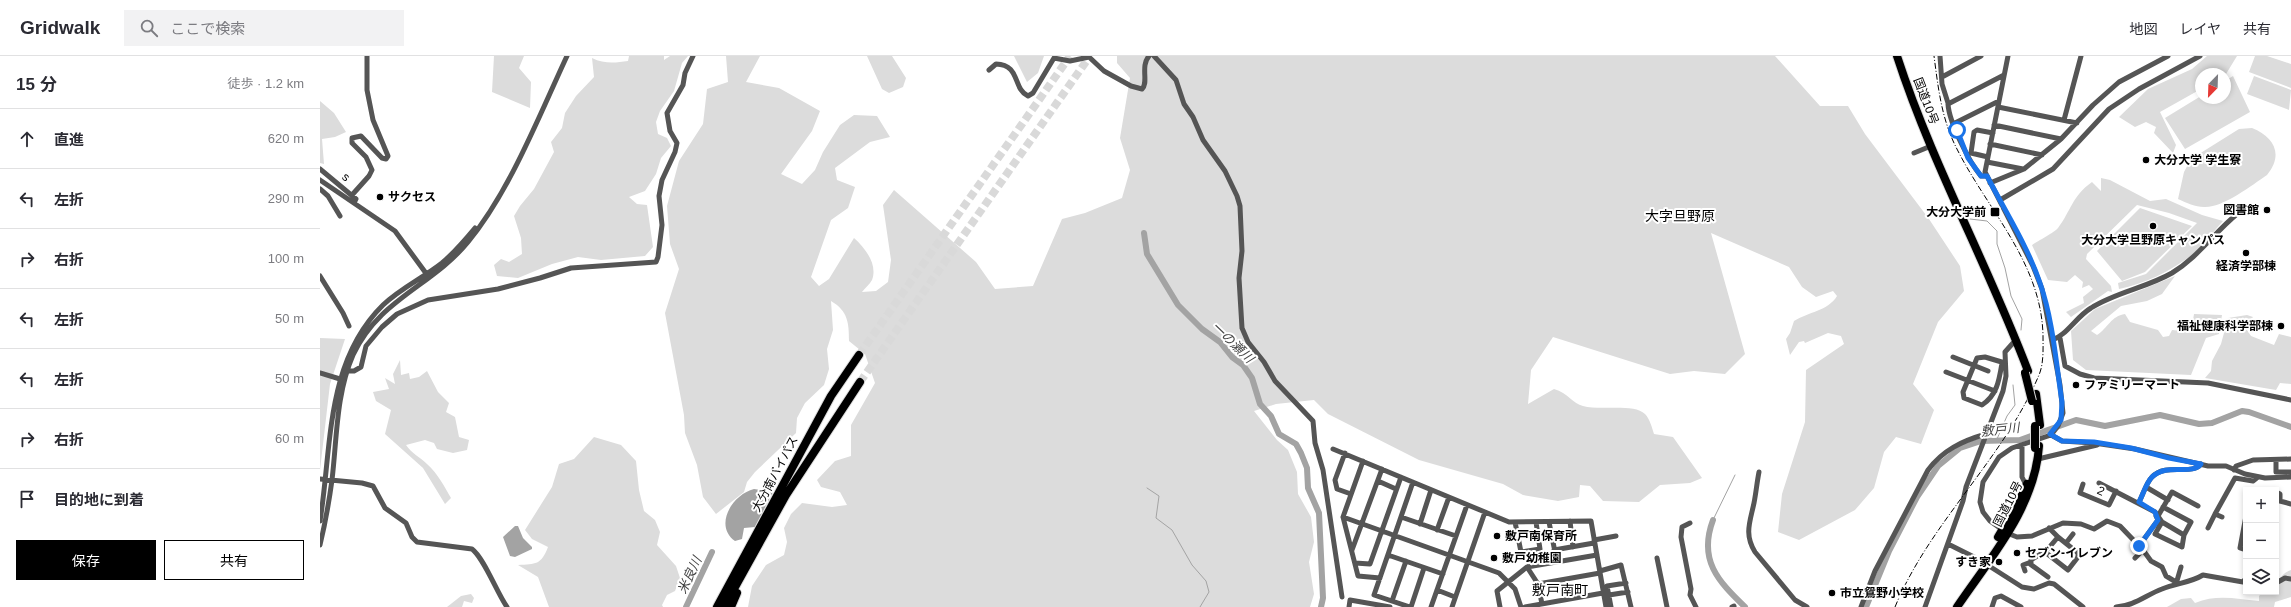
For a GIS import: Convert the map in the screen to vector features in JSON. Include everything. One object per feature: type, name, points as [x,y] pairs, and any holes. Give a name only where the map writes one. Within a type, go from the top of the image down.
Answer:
[{"type":"highway","name":"国道10号","points":[[1898,56],[1931,146],[1993,285],[2026,372],[2034,398],[2038,425],[2038,459],[2026,500],[1957,607]]},
{"type":"highway","name":"大分南バイパス","points":[[716,607],[831,396],[859,355]]},
{"type":"highway","name":"大分南バイパス","points":[[724,607],[769,525],[821,440],[860,382]]},
{"type":"highway","name":"国道10号","points":[[2005,532],[2026,485],[2037,447]]},
{"type":"highway","points":[[731,607],[769,525]]},
{"type":"highway","name":"国道10号","points":[[1951,607],[1984,563]]},
{"type":"street","points":[[352,195],[369,176],[372,170],[366,157],[352,143],[351,139],[361,136],[382,158],[386,159],[388,156],[373,120],[367,90],[367,56]]},
{"type":"street","points":[[320,545],[341,393],[347,371],[359,344],[372,325],[390,306],[459,248],[488,214],[501,194],[567,56]]},
{"type":"street","points":[[347,371],[354,371],[360,367],[366,346],[382,327],[397,314],[428,300],[505,288],[571,268],[656,262],[662,224],[659,196],[667,167],[675,152],[677,143],[670,131],[667,113],[683,86],[685,73],[693,56]]},
{"type":"street","points":[[989,70],[996,64],[1009,68],[1016,75],[1020,89],[1028,96],[1033,93],[1054,58],[1070,61],[1089,57],[1104,71],[1131,86],[1142,89],[1145,84],[1144,63],[1149,56]]},
{"type":"street","points":[[1154,56],[1176,80],[1184,104],[1193,116],[1203,140],[1225,171],[1237,196],[1240,206],[1242,251],[1239,278],[1242,328],[1248,342],[1264,362],[1275,381],[1313,421],[1315,443],[1323,470],[1342,597]]},
{"type":"street","points":[[1940,56],[1942,77],[1950,116],[1966,156],[1979,174],[1987,176]]},
{"type":"street","points":[[1942,77],[1981,56]]},
{"type":"street","points":[[2008,56],[1987,160],[1987,176],[2039,281],[2052,340],[2062,402],[2060,423],[2057,428],[2050,434],[2008,450],[1999,457],[1981,487],[1979,498],[1982,509],[1990,521],[2005,532],[2017,537],[2027,537],[2066,523],[2081,524],[2094,529],[2104,522],[2111,522],[2120,526],[2151,561],[2162,568],[2166,576],[2176,584]]},
{"type":"street","points":[[2064,120],[2081,56]]},
{"type":"street","points":[[1990,183],[2024,170],[2060,139],[2118,82],[2168,56]]},
{"type":"street","points":[[2000,200],[2052,169],[2109,109],[2139,89],[2200,56]]},
{"type":"street","points":[[1948,104],[2004,75]]},
{"type":"street","points":[[1955,123],[1999,101]]},
{"type":"street","points":[[1998,107],[2077,123]]},
{"type":"street","points":[[1994,125],[2060,139]]},
{"type":"street","points":[[1993,133],[1977,130],[1974,132],[1971,153],[1987,160],[2024,170]]},
{"type":"street","points":[[1990,144],[2042,155]]},
{"type":"street","points":[[1914,153],[1931,146]]},
{"type":"street","name":"s","points":[[320,169],[352,195],[356,199],[354,203]]},
{"type":"street","points":[[320,180],[395,231],[427,275]]},
{"type":"street","points":[[320,189],[328,196],[340,216]]},
{"type":"street","points":[[2052,340],[2060,338],[2076,319],[2098,303],[2154,282],[2184,265],[2200,252],[2237,214]]},
{"type":"street","points":[[320,521],[330,480],[335,402],[340,379],[356,341],[367,324],[397,293],[427,275]]},
{"type":"street","points":[[320,276],[344,316],[348,326]]},
{"type":"street","points":[[2060,338],[2066,366],[2080,374],[2094,378],[2208,383],[2291,400]]},
{"type":"street","points":[[1925,607],[1963,501],[1966,487],[2003,391],[2005,352],[2015,343]]},
{"type":"street","points":[[1953,357],[1988,372]]},
{"type":"street","points":[[1980,357],[2004,363],[1995,391],[1982,405],[1962,396],[1976,359],[1980,357]]},
{"type":"street","points":[[1946,372],[1995,391]]},
{"type":"street","points":[[320,373],[340,379]]},
{"type":"street","points":[[2050,434],[2062,441],[2102,443],[2208,466],[2226,466],[2258,477],[2291,477]]},
{"type":"street","points":[[1861,607],[1875,570],[1928,470],[1939,456],[1956,445],[1986,435]]},
{"type":"street","points":[[2038,459],[2102,443]]},
{"type":"street","points":[[2022,445],[2022,477],[2026,485]]},
{"type":"street","points":[[1333,449],[1509,522],[1591,521],[1606,607]]},
{"type":"street","points":[[1344,453],[1335,480],[1337,489],[1351,494]]},
{"type":"street","points":[[2234,470],[2236,466],[2246,461],[2291,459]]},
{"type":"street","points":[[2276,460],[2276,472],[2291,472]]},
{"type":"street","points":[[1363,461],[1343,517],[1358,576],[1380,578]]},
{"type":"street","points":[[2139,502],[2150,478],[2157,472],[2169,469],[2194,469],[2201,464]]},
{"type":"street","points":[[1352,550],[1382,469]]},
{"type":"street","points":[[1759,472],[1748,525],[1750,543],[1755,552],[1795,600],[1807,607]]},
{"type":"street","points":[[1355,563],[1370,564],[1401,477]]},
{"type":"street","points":[[2208,528],[2235,478],[2253,481],[2258,477]]},
{"type":"street","points":[[320,479],[362,483],[372,486],[385,508],[403,520],[417,542],[472,549],[491,578],[498,594],[507,607]]},
{"type":"street","points":[[1378,481],[1396,489]]},
{"type":"street","points":[[1413,482],[1374,594],[1410,607],[1424,568]]},
{"type":"street","points":[[2099,482],[2139,502],[2157,515],[2162,522],[2184,535]]},
{"type":"street","name":"2","points":[[2083,484],[2080,493],[2109,506],[2116,491]]},
{"type":"street","points":[[2146,488],[2168,500]]},
{"type":"street","points":[[1420,524],[1432,490]]},
{"type":"street","points":[[2134,558],[2158,520],[2157,515],[2172,492],[2198,506]]},
{"type":"street","points":[[1437,530],[1449,497]]},
{"type":"street","points":[[2279,500],[2291,504]]},
{"type":"street","points":[[1431,607],[1467,505]]},
{"type":"street","points":[[2162,522],[2155,534],[2162,539],[2182,547],[2184,535],[2191,522],[2163,507]]},
{"type":"street","points":[[1452,607],[1485,512]]},
{"type":"street","points":[[2215,514],[2222,517]]},
{"type":"street","points":[[1343,517],[1361,525],[1494,571],[1509,581],[1518,594],[1521,607]]},
{"type":"street","points":[[1401,517],[1456,536]]},
{"type":"street","points":[[1570,521],[1573,547]]},
{"type":"street","points":[[1515,522],[1521,552],[1540,549],[1536,522]]},
{"type":"street","points":[[1549,522],[1556,562]]},
{"type":"street","points":[[1690,523],[1682,527],[1681,537],[1691,589],[1690,595],[1696,607]]},
{"type":"street","points":[[2045,552],[2068,570],[2078,557],[2078,553],[2049,528]]},
{"type":"street","points":[[2243,532],[2240,548],[2243,549]]},
{"type":"street","points":[[2066,543],[2073,534]]},
{"type":"street","points":[[1554,550],[1573,547],[1616,536]]},
{"type":"street","points":[[2025,571],[2022,565],[2031,562],[2045,552],[2058,537]]},
{"type":"street","points":[[1948,544],[1984,563],[2022,587],[2034,589],[2049,583],[2054,584],[2083,607]]},
{"type":"street","points":[[1388,555],[1443,574]]},
{"type":"street","points":[[1500,607],[1497,591],[1527,567],[1597,555]]},
{"type":"street","points":[[1657,558],[1667,607]]},
{"type":"street","points":[[1392,601],[1406,561]]},
{"type":"street","points":[[2031,562],[2032,566],[2048,577]]},
{"type":"street","points":[[1538,584],[1600,572],[1621,565],[1631,607]]},
{"type":"street","points":[[1527,567],[1538,584],[1542,604]]},
{"type":"street","points":[[2176,584],[2181,567]]},
{"type":"street","points":[[2118,607],[2132,604],[2163,588],[2193,581],[2203,575],[2243,581]]},
{"type":"street","points":[[2279,581],[2285,578],[2291,579]]},
{"type":"street","points":[[1611,607],[1607,586],[1626,583]]},
{"type":"street","points":[[1437,590],[1455,597]]},
{"type":"street","points":[[1524,607],[1603,592]]},
{"type":"street","points":[[1609,595],[1628,592]]},
{"type":"street","points":[[1992,607],[1994,598],[1999,596],[2022,607]]},
{"type":"street","points":[[1349,607],[1350,600],[1388,607]]},
{"type":"shaded area","points":[[494,56],[524,56],[519,68],[531,82],[530,108],[492,92]]},
{"type":"shaded area","points":[[629,56],[664,56],[664,60],[670,56],[688,56],[682,63],[674,91],[660,111],[656,122],[658,134],[667,138],[671,146],[661,158],[656,174],[645,191],[629,197],[637,204],[647,205],[653,247],[645,256],[601,260],[578,257],[552,264],[518,278],[497,276],[494,265],[501,259],[509,262],[522,254],[521,238],[514,216],[534,189],[554,152],[551,142],[562,128],[565,113],[576,96],[594,77],[592,58],[614,63],[628,61]]},
{"type":"shaded area","points":[[726,56],[760,56],[746,82],[779,88],[820,111],[812,131],[781,174],[802,184],[815,170],[823,152],[840,125],[854,115],[877,116],[890,137],[870,142],[835,168],[837,180],[855,187],[848,208],[831,220],[811,277],[819,286],[829,279],[854,238],[866,251],[872,262],[873,268],[872,280],[862,292],[876,291],[888,282],[891,260],[883,205],[894,190],[976,262],[995,289],[1033,286],[1062,219],[1085,213],[1122,198],[1130,170],[1120,138],[1130,78],[1117,63],[1117,56],[1775,56],[1820,106],[1848,106],[1865,134],[1929,219],[1960,266],[1964,291],[1938,322],[1913,384],[1934,410],[1921,444],[1896,437],[1884,452],[1874,488],[1855,510],[1799,540],[1778,532],[1782,494],[1805,422],[1806,370],[1844,344],[1841,336],[1828,333],[1805,343],[1804,341],[1799,342],[1790,355],[1786,339],[1790,333],[1794,321],[1823,308],[1837,296],[1833,291],[1816,297],[1802,287],[1789,267],[1711,233],[1745,354],[1725,374],[1694,371],[1670,374],[1553,337],[1531,370],[1528,404],[1554,389],[1563,393],[1579,405],[1598,408],[1625,408],[1640,411],[1648,418],[1654,434],[1673,437],[1702,478],[1690,483],[1660,485],[1639,502],[1603,501],[1590,486],[1580,485],[1579,497],[1558,501],[1523,495],[1503,484],[1419,460],[1328,414],[1314,400],[1276,404],[1254,411],[1277,440],[1288,450],[1297,472],[1298,494],[1311,517],[1314,542],[1309,562],[1314,594],[1310,607],[748,607],[752,586],[766,565],[784,555],[787,542],[784,528],[791,514],[802,503],[832,507],[847,505],[840,492],[821,487],[817,480],[835,461],[851,456],[851,425],[875,383],[865,354],[849,341],[848,323],[844,313],[831,301],[833,330],[827,349],[829,369],[824,385],[805,403],[797,418],[796,433],[755,472],[747,482],[744,492],[716,514],[703,497],[697,465],[685,433],[684,415],[665,313],[679,269],[670,244],[667,206],[679,161],[703,124],[707,89],[728,82]]},
{"type":"shaded area","points":[[867,56],[892,56],[906,78],[903,87],[889,93],[882,89]]},
{"type":"shaded area","points":[[1014,56],[1044,56],[1038,73],[1027,82]]},
{"type":"shaded area","points":[[2207,56],[2237,56],[2230,68],[2195,68],[2195,92],[2160,112],[2176,145],[2173,153],[2154,133],[2156,127],[2146,122],[2135,127],[2119,117],[2148,89],[2192,69]]},
{"type":"shaded area","points":[[2255,56],[2267,56],[2291,64],[2291,88],[2249,72]]},
{"type":"shaded area","points":[[2233,76],[2250,112],[2185,149],[2165,118],[2195,100],[2195,104],[2231,104],[2231,77]]},
{"type":"shaded area","points":[[2254,76],[2291,90],[2289,110],[2247,94]]},
{"type":"shaded area","points":[[320,101],[334,113],[346,132],[335,137],[322,139],[324,164],[320,163]]},
{"type":"shaded area","points":[[2252,128],[2266,136],[2271,141],[2276,153],[2275,160],[2267,175],[2237,195],[2220,204],[2204,207],[2178,199],[2184,172],[2191,159],[2239,129]]},
{"type":"shaded area","points":[[2101,178],[2110,180],[2150,201],[2166,199],[2202,215],[2223,221],[2200,247],[2184,261],[2148,280],[2119,289],[2118,283],[2146,274],[2197,223],[2169,213],[2137,205],[2087,254],[2086,259],[2111,286],[2112,292],[2108,291],[2071,317],[2066,312],[2084,303],[2083,297],[2093,289],[2089,285],[2082,288],[2083,282],[2075,275],[2067,282],[2048,280],[2032,245],[2058,228],[2076,198],[2085,187],[2092,182],[2101,191]]},
{"type":"shaded area","points":[[2140,208],[2192,226],[2145,272],[2122,281],[2097,251]]},
{"type":"shaded area","points":[[2175,276],[2162,294],[2147,301],[2121,306],[2091,331],[2097,335],[2116,317],[2125,314],[2130,322],[2158,330],[2163,337],[2169,336],[2172,330],[2191,332],[2194,314],[2222,315],[2219,334],[2206,338],[2191,375],[2086,370],[2073,360],[2071,331],[2095,309]]},
{"type":"shaded area","points":[[2247,315],[2253,317],[2245,327],[2251,336],[2274,345],[2279,334],[2291,337],[2291,384],[2280,383],[2276,390],[2205,378],[2211,371],[2212,361],[2221,344],[2228,318]]},
{"type":"shaded area","points":[[320,338],[345,339],[330,384],[320,470]]},
{"type":"shaded area","points":[[400,360],[401,375],[409,373],[410,379],[419,377],[427,371],[438,392],[449,403],[446,412],[455,417],[459,437],[469,440],[467,450],[453,453],[437,449],[434,443],[425,440],[406,445],[431,468],[440,480],[451,498],[445,504],[423,468],[385,434],[391,410],[376,401],[373,392],[389,389],[385,378],[395,384],[393,374]]},
{"type":"shaded area","points":[[594,437],[621,445],[636,461],[639,490],[644,511],[655,520],[660,532],[657,545],[676,566],[680,578],[675,591],[667,595],[662,605],[663,607],[549,607],[538,577],[518,565],[534,564],[543,557],[548,547],[532,539],[525,530],[552,487],[559,464],[574,459]]},
{"type":"shaded area","points":[[754,489],[773,492],[755,527],[744,528],[742,539],[735,541],[729,534],[726,527],[728,511],[739,497]]},
{"type":"shaded area","points":[[515,526],[518,526],[523,538],[532,547],[532,549],[515,557],[510,556],[503,537]]},
{"type":"shaded area","points":[[2291,570],[2291,597],[2275,602],[2274,607],[2167,607],[2181,599],[2191,598],[2195,603],[2203,600],[2219,598],[2259,601],[2260,595],[2279,595],[2279,580],[2285,573]]},
{"type":"shaded area","points":[[471,594],[474,598],[472,603],[464,601],[462,607],[447,607],[461,596]]},
{"type":"waterway","points":[[1970,219],[1987,221],[1997,231],[1997,244],[2005,268],[2011,296],[2022,319],[2021,330]]},
{"type":"waterway","name":"一の瀬川","points":[[1144,233],[1147,254],[1178,305],[1202,329],[1220,342],[1232,357],[1243,365],[1252,378],[1260,404],[1271,416],[1279,434],[1296,444],[1301,453],[1307,468],[1308,488],[1319,513],[1323,598],[1321,607]]},
{"type":"waterway","points":[[1997,439],[2007,416],[2015,405],[2013,385]]},
{"type":"waterway","name":"敷戸川","points":[[1866,607],[1889,551],[1917,497],[1938,466],[1960,448],[1981,441],[2020,440],[2076,420],[2105,426],[2160,415],[2199,424],[2212,423],[2242,411],[2249,412],[2291,427]]},
{"type":"waterway","points":[[1713,520],[1735,475]]},
{"type":"waterway","points":[[1147,488],[1159,496],[1156,518],[1172,530],[1192,565],[1206,581],[1209,592],[1200,607]]},
{"type":"waterway","points":[[1713,520],[1709,534],[1708,547],[1709,558],[1713,569],[1726,588],[1745,607]]},
{"type":"waterway","name":"米良川","points":[[686,607],[712,552]]},
{"type":"tunnel","points":[[859,355],[1070,56]]},
{"type":"tunnel","points":[[860,382],[1090,56]]},
{"type":"railway","points":[[1895,607],[1910,576],[1927,547],[1987,463],[2024,406],[2039,375],[2043,355],[2043,335],[2040,308],[2033,282],[2009,235],[1954,143],[1943,111],[1934,56]]},
{"type":"place","name":"大分大学 学生寮","points":[[2146,160]]},
{"type":"place","name":"サクセス","points":[[380,197]]},
{"type":"place","name":"図書館","points":[[2267,210]]},
{"type":"place","name":"大分大学前","points":[[1995,212]]},
{"type":"place","name":"大分大学旦野原キャンパス","points":[[2153,226]]},
{"type":"place","name":"経済学部棟","points":[[2246,253]]},
{"type":"place","name":"福祉健康科学部棟","points":[[2281,326]]},
{"type":"place","name":"ファミリーマート","points":[[2076,385]]},
{"type":"place","name":"敷戸南保育所","points":[[1497,536]]},
{"type":"place","name":"セブン-イレブン","points":[[2017,553]]},
{"type":"place","name":"敷戸幼稚園","points":[[1494,558]]},
{"type":"place","name":"すき家","points":[[1999,562]]},
{"type":"place","name":"市立鴛野小学校","points":[[1832,593]]},
{"type":"district","name":"大字旦野原","points":[[1680,216]]},
{"type":"district","name":"敷戸南町","points":[[1560,590]]},
{"type":"route","points":[[1957,130],[1968,158],[1981,176],[1987,176],[1998,195],[2033,266],[2044,294],[2063,413],[2057,428],[2050,434],[2056,439],[2065,442],[2102,443],[2201,464],[2198,468],[2194,469],[2163,470],[2157,472],[2150,478],[2139,502],[2155,512],[2158,520],[2143,543],[2139,546]]}]
